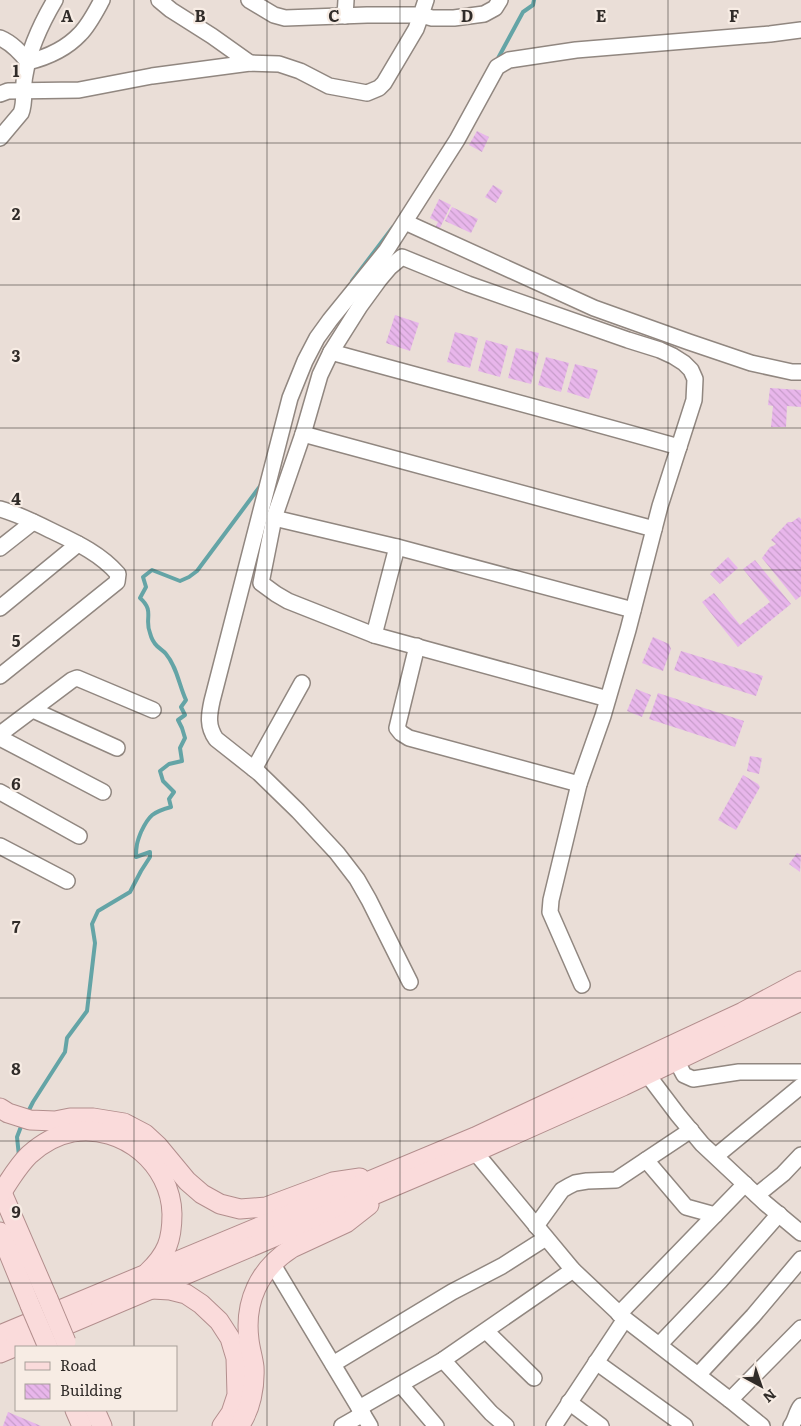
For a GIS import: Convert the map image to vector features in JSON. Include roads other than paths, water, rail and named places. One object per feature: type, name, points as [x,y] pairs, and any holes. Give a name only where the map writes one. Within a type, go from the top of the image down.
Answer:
[{"type":"main road","points":[[0,1335],[146,1282],[385,1183],[475,1152],[620,1078],[801,981]]},
{"type":"main road","points":[[240,1426],[250,1401],[254,1381],[248,1313],[254,1290],[272,1263],[292,1248],[346,1222],[385,1183],[475,1137],[620,1078],[647,1074],[801,1001]]},
{"type":"main road","points":[[0,1108],[30,1120],[55,1121],[70,1118],[93,1118],[124,1123],[145,1134],[158,1146],[187,1181],[202,1194],[220,1204],[240,1209],[266,1207],[341,1180],[385,1183]]},
{"type":"main road","points":[[0,1353],[146,1282],[168,1247],[172,1224],[172,1202],[167,1185],[156,1166],[145,1153],[126,1141],[109,1134],[73,1132],[57,1137],[39,1147],[29,1156],[1,1190],[48,1299],[61,1346]]},
{"type":"main road","points":[[0,1232],[30,1305],[61,1346]]},
{"type":"main road","points":[[146,1282],[186,1294],[201,1304],[219,1321],[230,1338],[236,1358],[237,1395],[230,1413],[222,1426]]},
{"type":"main road","points":[[75,1411],[82,1426]]},
{"type":"main road","points":[[95,1411],[102,1426]]},
{"type":"street","points":[[0,138],[21,113],[25,91],[24,77],[28,62],[44,19],[55,0]]},
{"type":"street","points":[[28,62],[49,56],[65,47],[81,33],[102,0]]},
{"type":"street","points":[[159,0],[174,5],[212,36],[250,63]]},
{"type":"street","points":[[249,0],[274,15],[285,18],[421,15],[432,18],[454,18],[484,14],[495,8],[500,0]]},
{"type":"street","points":[[345,16],[346,0]]},
{"type":"street","points":[[0,94],[8,91],[79,90],[152,76],[250,63],[279,64],[300,70],[329,86],[367,93],[379,88],[384,83],[416,29],[426,0]]},
{"type":"street","points":[[410,982],[369,900],[357,879],[337,853],[298,811],[254,769],[216,739],[211,732],[208,720],[290,398],[317,338],[386,251],[456,140],[497,67],[501,64],[509,60],[576,50],[753,36],[801,30]]},
{"type":"street","points":[[0,38],[8,41],[28,62]]},
{"type":"street","points":[[405,222],[594,308],[750,362],[792,372],[801,372]]},
{"type":"street","points":[[582,984],[550,912],[550,900],[579,784],[608,699],[654,529],[694,400],[696,379],[691,370],[660,350],[468,284],[402,257],[390,267],[360,306],[331,352],[320,375],[303,434],[274,518],[261,583],[288,601],[374,635],[608,699]]},
{"type":"street","points":[[331,352],[464,389],[569,415],[679,447]]},
{"type":"street","points":[[303,434],[654,529]]},
{"type":"street","points":[[0,509],[16,514],[78,544],[109,563],[118,574],[117,582],[0,676]]},
{"type":"street","points":[[274,518],[397,547],[633,610]]},
{"type":"street","points":[[0,548],[33,522]]},
{"type":"street","points":[[0,608],[78,544]]},
{"type":"street","points":[[374,635],[397,547]]},
{"type":"street","points":[[417,646],[398,728],[401,734],[409,738],[579,784]]},
{"type":"street","points":[[0,734],[77,678],[153,710]]},
{"type":"street","points":[[254,769],[302,683]]},
{"type":"street","points":[[33,710],[117,748]]},
{"type":"street","points":[[0,738],[103,792]]},
{"type":"street","points":[[0,792],[79,836]]},
{"type":"street","points":[[0,846],[67,882]]},
{"type":"street","points":[[676,1060],[684,1075],[693,1079],[740,1072],[801,1072]]},
{"type":"street","points":[[647,1074],[702,1144],[757,1195],[800,1229]]},
{"type":"street","points":[[716,1156],[801,1086]]},
{"type":"street","points":[[536,1226],[562,1190],[575,1183],[616,1180],[691,1130]]},
{"type":"street","points":[[475,1152],[573,1270],[622,1317],[762,1426]]},
{"type":"street","points":[[757,1195],[783,1174],[801,1155]]},
{"type":"street","points":[[646,1160],[686,1206],[715,1215]]},
{"type":"street","points":[[554,1426],[596,1362],[622,1317],[745,1184]]},
{"type":"street","points":[[659,1345],[720,1281],[779,1214]]},
{"type":"street","points":[[333,1364],[452,1292],[502,1266],[546,1238]]},
{"type":"street","points":[[698,1375],[753,1316],[801,1258]]},
{"type":"street","points":[[272,1263],[364,1416]]},
{"type":"street","points":[[342,1426],[364,1416],[401,1385],[443,1360],[573,1270]]},
{"type":"street","points":[[730,1400],[801,1328]]},
{"type":"street","points":[[486,1331],[534,1378]]},
{"type":"street","points":[[443,1360],[491,1413],[506,1426]]},
{"type":"street","points":[[596,1362],[685,1426]]},
{"type":"street","points":[[401,1385],[436,1426]]},
{"type":"street","points":[[569,1402],[601,1426]]},
{"type":"street","points":[[790,1426],[794,1422],[796,1412],[801,1406]]},
{"type":"waterway","points":[[496,62],[523,12],[533,5],[534,0]]},
{"type":"waterway","points":[[352,281],[393,227]]},
{"type":"waterway","points":[[27,1114],[65,1052],[67,1038],[87,1011],[95,943],[92,924],[98,911],[130,892],[150,857],[150,852],[136,857],[140,835],[152,815],[171,807],[169,799],[174,792],[163,781],[160,771],[169,764],[182,761],[180,748],[185,738],[178,720],[185,715],[181,707],[186,700],[170,659],[156,645],[150,635],[147,607],[140,598],[146,587],[143,577],[152,570],[180,581],[197,571],[261,485]]},
{"type":"waterway","points":[[19,1156],[17,1137],[22,1124]]}]
